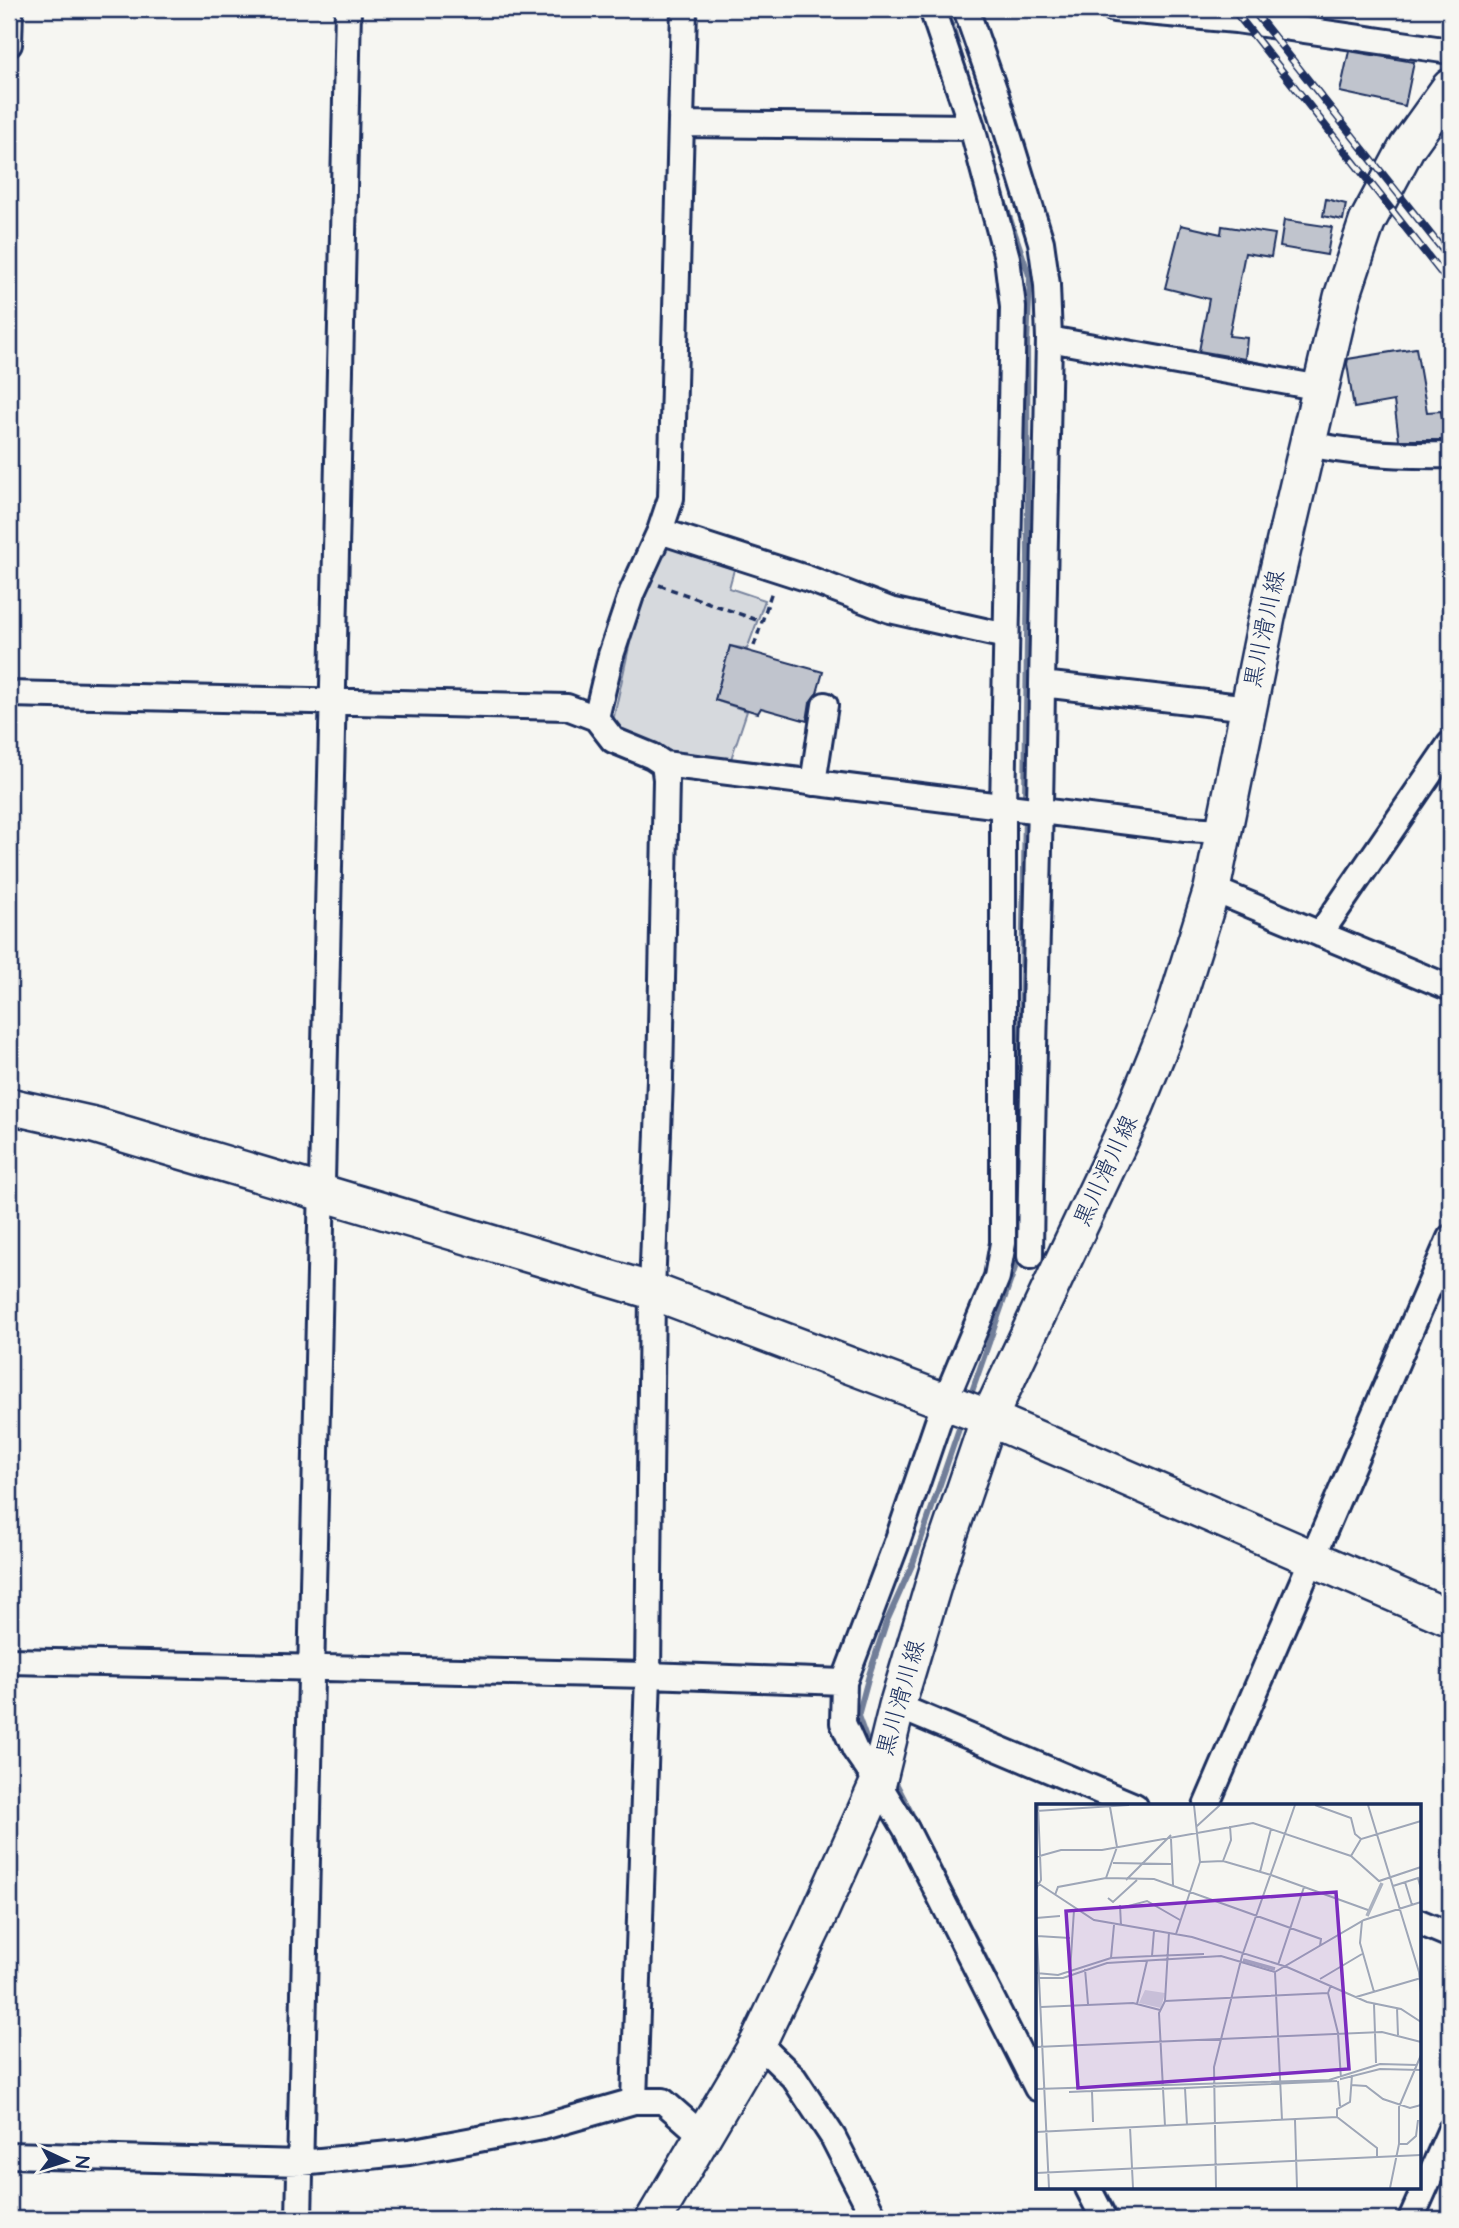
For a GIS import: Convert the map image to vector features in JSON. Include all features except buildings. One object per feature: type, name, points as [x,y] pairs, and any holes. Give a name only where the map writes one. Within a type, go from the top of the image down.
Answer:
[{"type":"main road","name":"黒川滑川線","points":[[654,2219],[758,2043],[878,1783],[897,1706],[941,1559],[989,1418],[1133,1113],[1172,1017],[1212,889],[1287,526],[1342,297],[1367,222],[1407,147],[1450,87]]},
{"type":"main road","points":[[9,1106],[94,1125],[652,1291],[989,1418],[1450,1618]]},
{"type":"street","points":[[9,44],[10,9]]},
{"type":"street","points":[[299,2219],[348,9]]},
{"type":"street","points":[[596,718],[611,655],[632,592],[660,531],[671,498],[684,9]]},
{"type":"street","points":[[934,9],[972,127],[1007,258],[1013,307],[1003,807],[1003,1243],[997,1277],[945,1401],[896,1545],[844,1682],[844,1723],[855,1750],[906,1829],[1031,2062],[1036,2084]]},
{"type":"street","points":[[966,9],[996,95],[1041,242],[1047,285],[1049,340],[1041,811],[1032,1071],[1030,1256]]},
{"type":"street","points":[[1114,9],[1237,15],[1450,51]]},
{"type":"street","points":[[682,124],[972,127]]},
{"type":"street","points":[[1049,340],[1321,388]]},
{"type":"street","points":[[1308,444],[1391,456],[1450,455]]},
{"type":"street","points":[[660,531],[779,569],[890,610],[1006,636]]},
{"type":"street","points":[[1042,684],[1249,708]]},
{"type":"street","points":[[9,694],[567,707],[596,718],[613,740],[652,756],[664,764],[1185,829],[1225,831]]},
{"type":"street","points":[[813,783],[825,705]]},
{"type":"street","points":[[1320,934],[1450,744]]},
{"type":"street","points":[[634,2101],[648,1675],[652,1291],[660,1052],[666,779],[664,764]]},
{"type":"street","points":[[1212,889],[1450,988]]},
{"type":"street","points":[[1207,1804],[1450,1238]]},
{"type":"street","points":[[9,1661],[844,1682]]},
{"type":"street","points":[[897,1706],[1130,1804]]},
{"type":"street","points":[[1420,1922],[1450,1935]]},
{"type":"street","points":[[758,2043],[794,2078],[833,2137],[875,2219]]},
{"type":"street","points":[[9,2155],[302,2163],[409,2152],[543,2127],[634,2101],[663,2101],[704,2137]]},
{"type":"street","points":[[1411,2219],[1450,2131]]},
{"type":"street","points":[[1089,2190],[1104,2219]]},
{"type":"path","points":[[754,646],[779,569]]},
{"type":"path","points":[[655,584],[762,622]]},
{"type":"shaded area","points":[[667,544],[736,562],[729,588],[765,600],[747,649],[730,646],[715,700],[747,711],[729,765],[693,761],[628,739],[613,721],[639,601]]},
{"type":"waterway","points":[[947,9],[966,74]]},
{"type":"waterway","points":[[1004,201],[1030,278],[1027,343],[1025,802]]},
{"type":"waterway","points":[[969,1400],[1017,1262],[1025,813]]},
{"type":"waterway","points":[[873,1748],[858,1716],[869,1675],[886,1623],[913,1563],[962,1420]]},
{"type":"waterway","points":[[893,1777],[996,1979]]},
{"type":"waterway","points":[[1103,2190],[1118,2219]]},
{"type":"railway","points":[[1233,9],[1450,284]]},
{"type":"railway","points":[[1252,9],[1450,259]]}]
